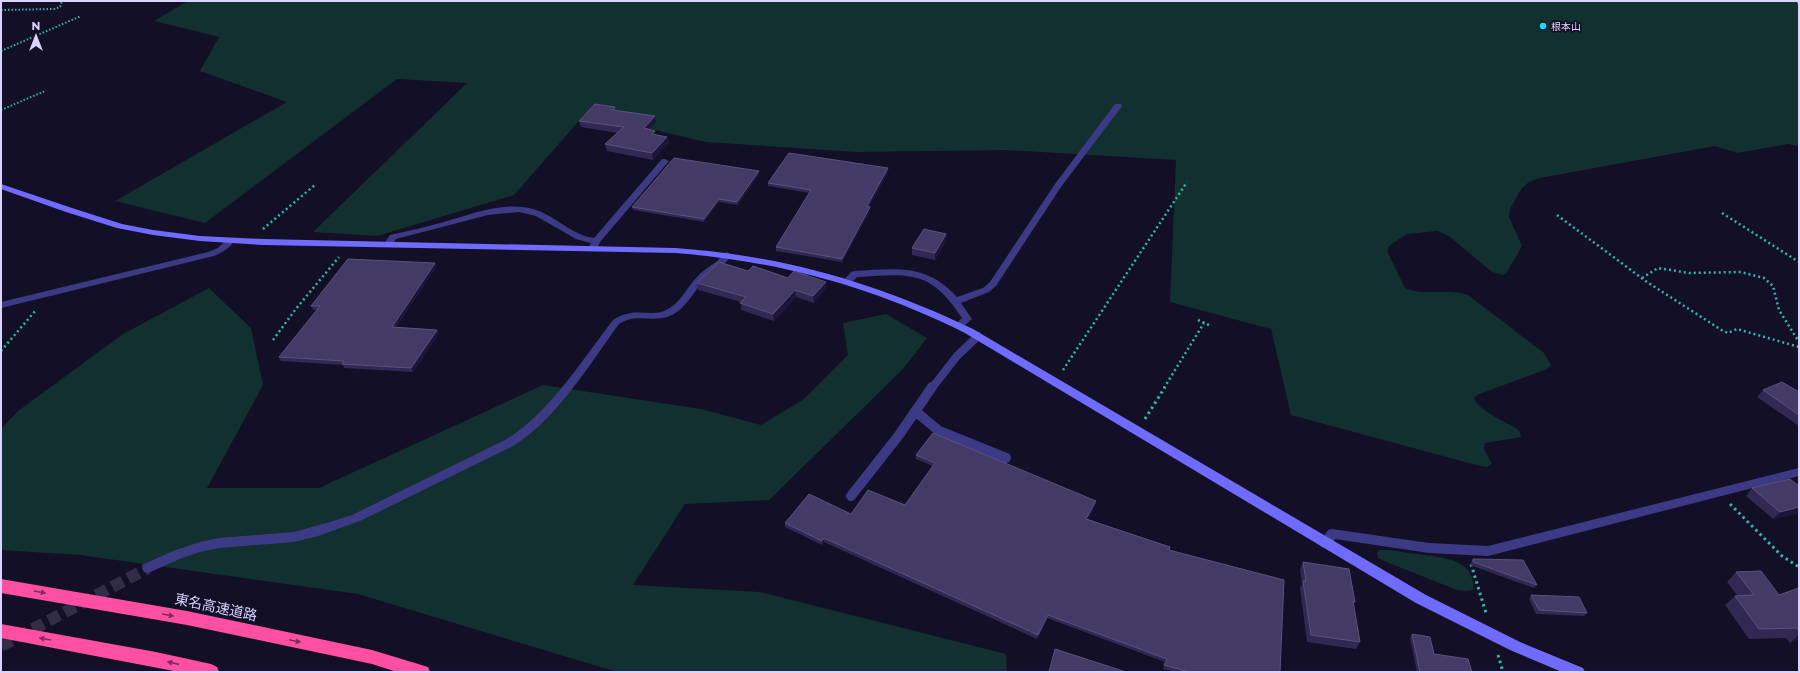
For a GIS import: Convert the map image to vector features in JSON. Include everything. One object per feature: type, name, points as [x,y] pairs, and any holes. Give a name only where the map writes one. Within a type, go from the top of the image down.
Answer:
[{"type":"highway","name":"東名高速道路","points":[[1,586],[187,618],[372,657],[422,672]]},
{"type":"highway","points":[[1,631],[156,659],[211,672]]},
{"type":"street","points":[[957,301],[986,290],[993,284],[1058,186],[1118,106]]},
{"type":"street","points":[[595,245],[665,161]]},
{"type":"street","points":[[1,186],[118,225],[166,235],[250,242],[595,245],[670,250],[727,255],[798,268],[848,281],[898,298],[960,326],[1421,599],[1483,631],[1578,672]]},
{"type":"street","points":[[388,244],[393,237],[494,210],[514,209],[531,211],[545,216],[595,245]]},
{"type":"street","points":[[1,305],[211,254],[221,250],[230,241]]},
{"type":"street","points":[[148,568],[168,558],[208,545],[292,537],[339,524],[356,518],[509,442],[536,424],[546,414],[616,322],[622,317],[630,314],[664,315],[671,313],[698,280],[722,263],[727,255]]},
{"type":"street","points":[[848,281],[854,274],[915,273],[937,282],[957,301],[967,319],[960,326]]},
{"type":"street","points":[[1325,542],[1332,534],[1466,551],[1488,550],[1507,547],[1799,472]]},
{"type":"lane","points":[[851,496],[914,413],[944,370],[966,346],[978,336]]},
{"type":"lane","points":[[914,413],[920,415],[939,431],[1006,458]]},
{"type":"path","points":[[1,10],[54,9],[60,7],[62,1]]},
{"type":"path","points":[[1794,1],[1799,3]]},
{"type":"path","points":[[1,51],[81,16]]},
{"type":"path","points":[[1,110],[45,91]]},
{"type":"path","points":[[1053,380],[1062,373],[1188,182]]},
{"type":"path","points":[[250,242],[274,218],[316,184]]},
{"type":"path","points":[[1722,212],[1799,262]]},
{"type":"path","points":[[1557,215],[1642,278],[1723,331],[1728,332],[1737,329],[1799,347]]},
{"type":"path","points":[[273,340],[295,310],[349,244]]},
{"type":"path","points":[[1642,278],[1658,268],[1689,273],[1741,272],[1757,275],[1764,278],[1773,286],[1779,310],[1799,342]]},
{"type":"path","points":[[1,351],[46,299],[47,293]]},
{"type":"path","points":[[1198,320],[1211,326]]},
{"type":"path","points":[[1136,429],[1144,422],[1204,323]]},
{"type":"path","points":[[1718,493],[1782,556],[1799,567]]},
{"type":"path","points":[[1466,551],[1487,617],[1483,631]]},
{"type":"green space","points":[[188,1],[1799,1],[1799,146],[1788,144],[1737,153],[1715,146],[1540,178],[1529,182],[1522,188],[1510,209],[1509,217],[1522,246],[1506,274],[1503,275],[1492,272],[1449,236],[1437,231],[1407,234],[1390,245],[1388,248],[1388,253],[1405,288],[1420,292],[1452,292],[1468,295],[1544,353],[1551,365],[1547,369],[1477,395],[1474,398],[1486,411],[1516,428],[1520,432],[1521,437],[1485,443],[1484,449],[1492,464],[1487,467],[1291,415],[1271,329],[1170,302],[1176,160],[1006,150],[856,152],[706,142],[585,114],[514,195],[377,236],[313,232],[467,83],[397,79],[205,223],[115,201],[287,102],[200,71],[219,37],[154,21]]},
{"type":"green space","points":[[209,288],[251,328],[263,385],[207,488],[319,488],[543,385],[701,409],[761,425],[804,399],[848,355],[843,323],[886,314],[927,338],[903,369],[769,500],[685,504],[633,585],[760,592],[1006,654],[1007,672],[617,672],[358,594],[80,555],[1,550],[1,429],[18,411],[123,334]]},
{"type":"green space","points":[[1379,550],[1435,556],[1454,561],[1463,565],[1469,571],[1473,579],[1473,590],[1457,590],[1384,561],[1378,558],[1377,553]]},
{"type":"building","points":[[595,104],[615,107],[613,110],[655,116],[644,128],[655,131],[652,134],[667,137],[652,153],[605,144],[624,127],[579,121]]},
{"type":"building","points":[[789,153],[888,168],[867,206],[870,207],[842,259],[776,247],[811,190],[768,183]]},
{"type":"building","points":[[674,158],[759,171],[737,202],[719,199],[704,219],[632,207]]},
{"type":"building","points":[[924,229],[946,234],[935,253],[912,248]]},
{"type":"building","points":[[348,259],[435,263],[392,327],[437,330],[411,368],[342,364],[344,361],[279,357],[320,306],[311,306]]},
{"type":"building","points":[[719,262],[748,271],[753,266],[788,278],[794,271],[826,282],[813,296],[795,290],[773,314],[740,303],[746,297],[697,283]]},
{"type":"building","points":[[1782,382],[1799,392],[1799,415],[1763,390]]},
{"type":"building","points":[[933,433],[1096,501],[1086,519],[1170,547],[1169,550],[1284,580],[1280,672],[1189,672],[1164,665],[1167,659],[1048,615],[1038,635],[824,538],[822,541],[785,523],[809,494],[851,514],[868,490],[905,505],[935,463],[916,455]]},
{"type":"building","points":[[1790,479],[1799,486],[1799,507],[1780,512],[1752,488]]},
{"type":"building","points":[[1473,559],[1523,560],[1537,585],[1473,562]]},
{"type":"building","points":[[1303,562],[1349,569],[1360,642],[1311,635],[1303,581],[1306,581]]},
{"type":"building","points":[[1761,571],[1779,595],[1799,588],[1799,631],[1797,628],[1759,629],[1735,596],[1754,595],[1736,572]]},
{"type":"building","points":[[1531,595],[1579,597],[1587,613],[1539,610]]},
{"type":"building","points":[[1412,634],[1430,637],[1434,654],[1468,659],[1472,672],[1420,672]]},
{"type":"building","points":[[1055,649],[1126,672],[1049,672]]},
{"type":"tunnel","points":[[1,646],[148,568]]},
{"type":"place","name":"根本山","points":[[1543,26]]}]
